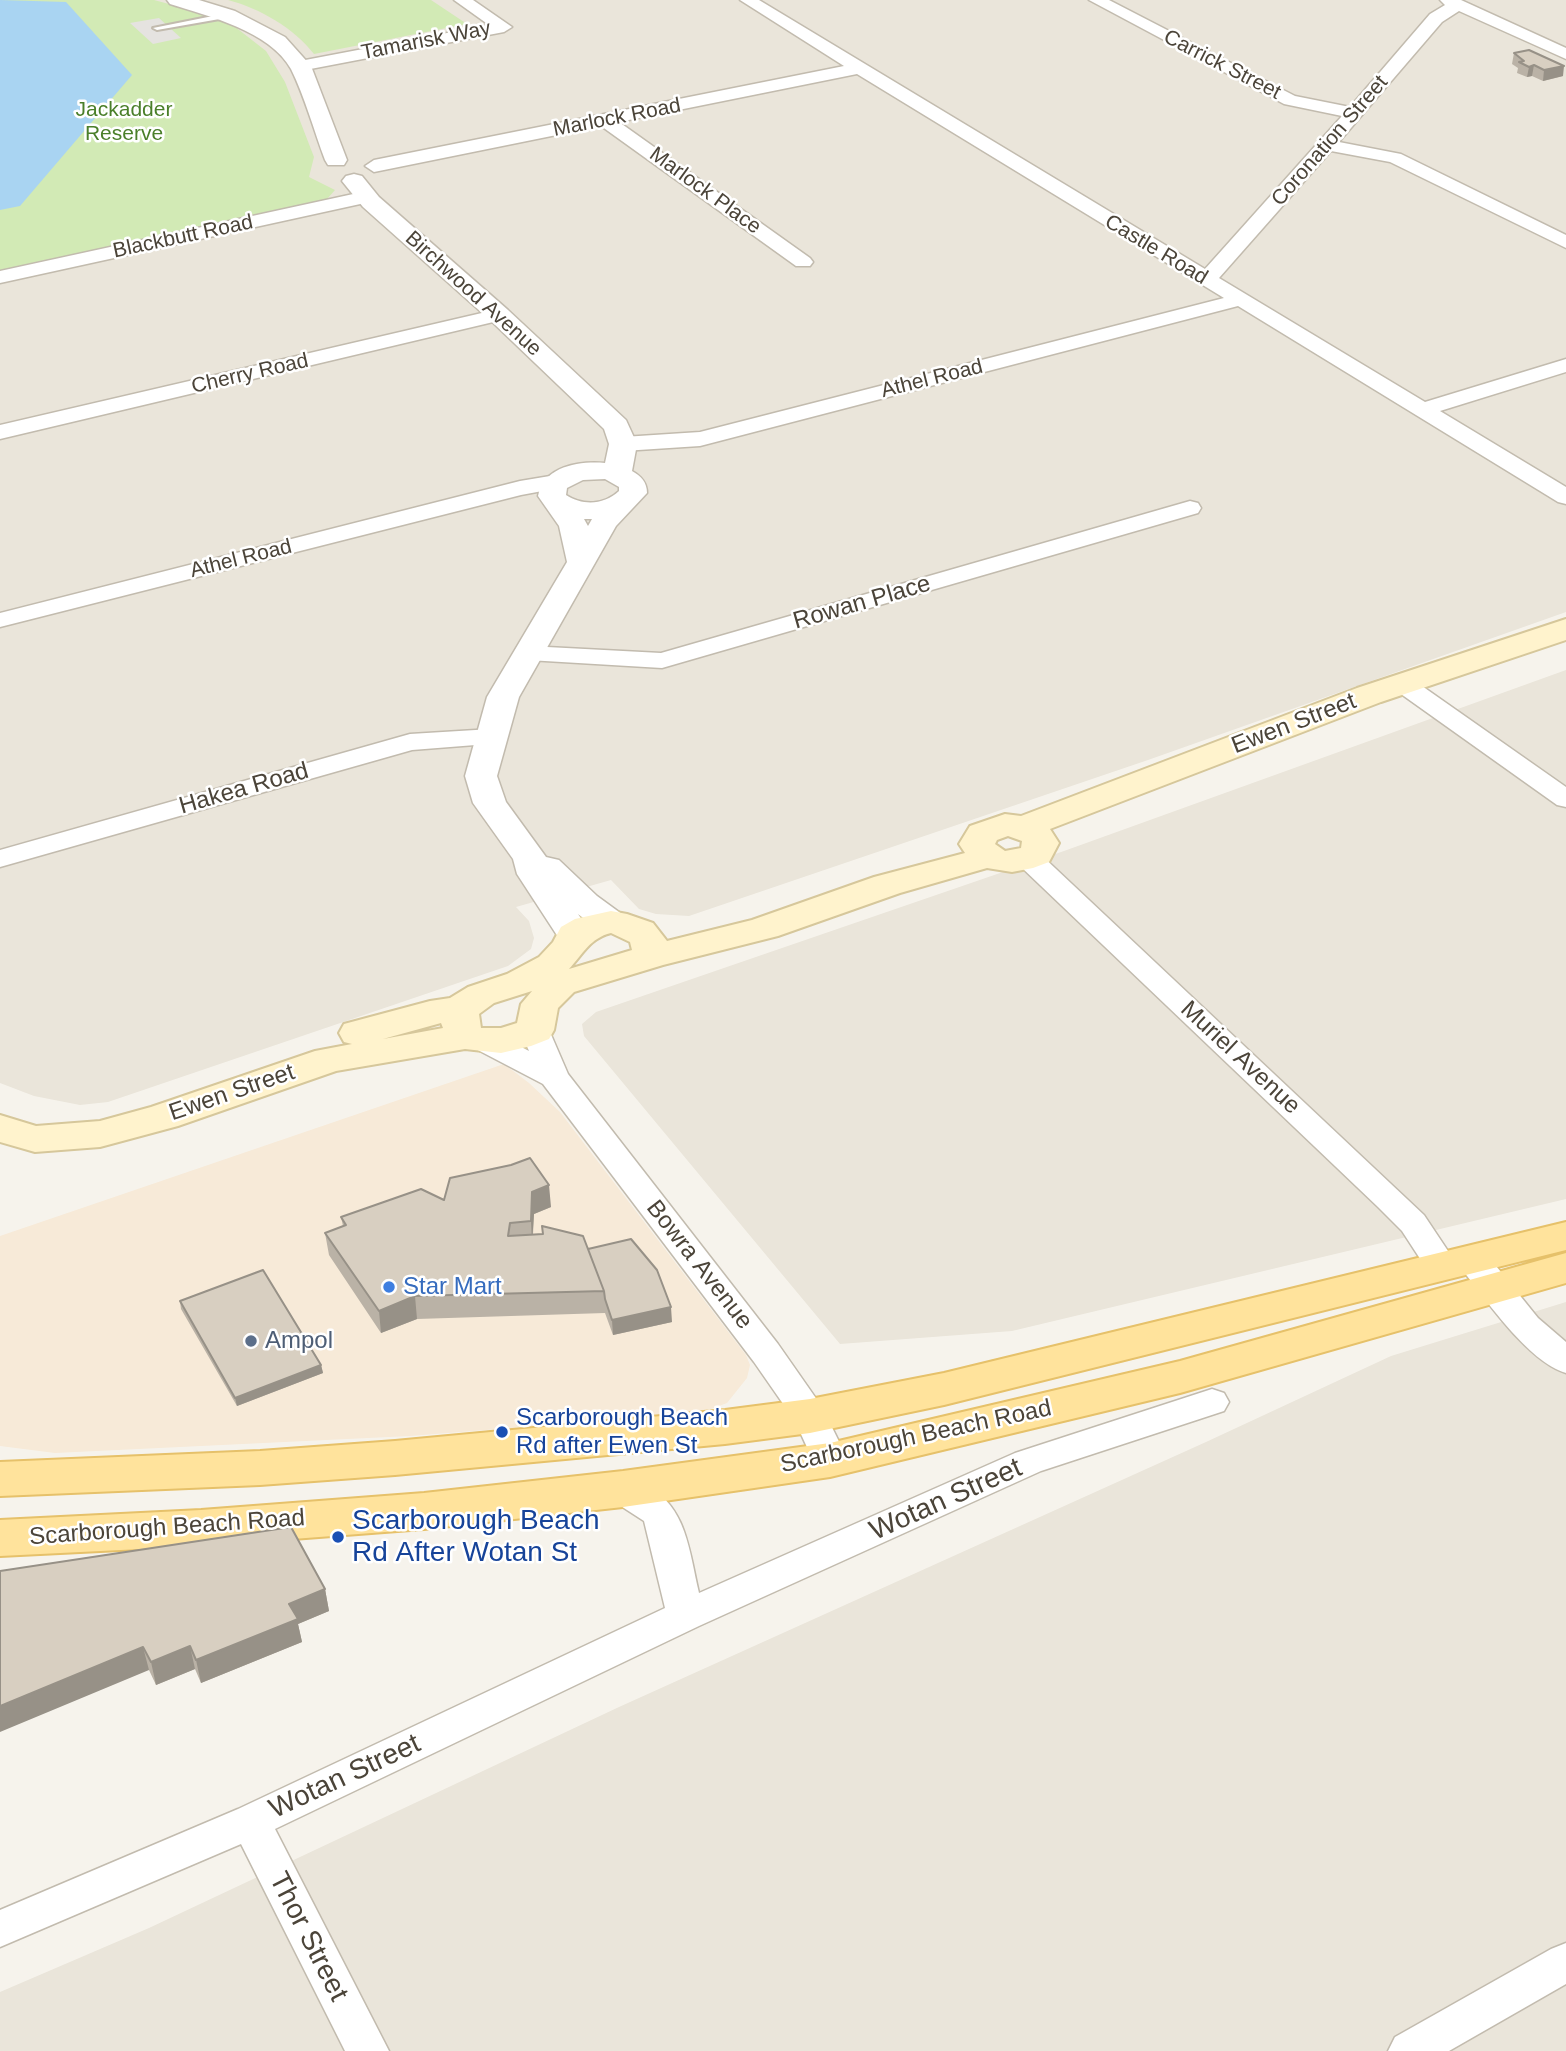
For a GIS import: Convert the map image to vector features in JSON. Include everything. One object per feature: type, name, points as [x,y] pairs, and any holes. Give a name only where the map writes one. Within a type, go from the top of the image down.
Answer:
[{"type":"main road","name":"Ewen Street","points":[[632,935],[765,928],[983,850],[978,838],[988,829],[1005,825],[1031,841],[1566,629]]},
{"type":"main road","name":"Ewen Street","points":[[1411,689],[1566,645]]},
{"type":"main road","points":[[575,935],[588,928],[632,935]]},
{"type":"main road","name":"Ewen Street","points":[[471,1029],[481,995],[520,982],[552,965],[570,946],[575,935]]},
{"type":"main road","points":[[535,1030],[540,1003],[561,984],[632,935]]},
{"type":"main road","name":"Ewen Street","points":[[0,1101],[49,1117],[94,1116],[149,1101],[317,1043],[430,1013],[471,1029],[516,1038],[535,1030]]},
{"type":"main road","name":"Ewen Street","points":[[0,1128],[35,1139],[100,1135],[329,1060],[471,1029]]},
{"type":"main road","name":"Scarborough Beach Road","points":[[0,1538],[201,1528],[424,1511],[623,1489],[831,1460],[1180,1377],[1566,1236]]},
{"type":"main road","name":"Scarborough Beach Road","points":[[0,1479],[260,1468],[396,1458],[725,1427],[810,1416],[944,1389],[1469,1271],[1566,1268]]},
{"type":"street","points":[[177,0],[228,15],[278,41],[300,66],[336,160]]},
{"type":"street","name":"Tamarisk Way","points":[[300,66],[503,27],[462,0]]},
{"type":"street","name":"Castle Road","points":[[748,0],[1566,498]]},
{"type":"street","name":"Carrick Street","points":[[1097,0],[1290,100],[1354,113]]},
{"type":"street","points":[[1454,3],[1566,54]]},
{"type":"street","name":"Coronation Street","points":[[1201,277],[1210,275],[1227,260],[1441,13],[1454,3]]},
{"type":"street","name":"Marlock Road","points":[[374,166],[859,68]]},
{"type":"street","name":"Marlock Place","points":[[606,121],[803,262]]},
{"type":"street","points":[[1328,145],[1395,158],[1566,242]]},
{"type":"street","points":[[336,160],[363,160],[374,166],[374,172],[360,189],[326,179],[318,173],[320,167],[336,160]]},
{"type":"street","name":"Blackbutt Road","points":[[0,277],[360,189]]},
{"type":"street","name":"Birchwood Avenue","points":[[360,189],[616,426],[623,444]]},
{"type":"street","name":"Athel Road","points":[[623,444],[700,439],[1238,300]]},
{"type":"street","name":"Cherry Road","points":[[0,432],[499,315]]},
{"type":"street","points":[[1422,410],[1566,365]]},
{"type":"street","points":[[562,489],[601,443],[595,406]]},
{"type":"street","points":[[617,474],[623,444]]},
{"type":"street","points":[[562,489],[601,471],[627,479],[634,488],[632,496],[619,505],[604,523],[503,697],[481,776],[490,803],[530,859],[534,874],[575,935]]},
{"type":"street","points":[[562,489],[569,508],[591,511],[619,505]]},
{"type":"street","points":[[562,489],[580,537],[581,562]]},
{"type":"street","name":"Athel Road","points":[[0,620],[482,498],[531,497],[562,489]]},
{"type":"street","name":"Rowan Place","points":[[528,653],[662,661],[1190,508]]},
{"type":"street","points":[[1411,689],[1566,799]]},
{"type":"street","name":"Hakea Road","points":[[0,859],[410,742],[492,737]]},
{"type":"street","name":"Muriel Avenue","points":[[1031,841],[1413,1223],[1566,1361]]},
{"type":"street","points":[[530,859],[554,871],[585,903],[632,935]]},
{"type":"street","name":"Bowra Avenue","points":[[471,1029],[554,1077]]},
{"type":"street","name":"Bowra Avenue","points":[[535,1030],[554,1077],[766,1353],[810,1416],[831,1460]]},
{"type":"street","name":"Wotan Street","points":[[0,1928],[252,1821],[686,1615],[1028,1462],[1212,1402]]},
{"type":"street","points":[[623,1489],[657,1511],[664,1523],[686,1615]]},
{"type":"street","name":"Thor Street","points":[[252,1821],[268,1859],[368,2051]]},
{"type":"street","points":[[1410,2051],[1566,1962]]},
{"type":"lane","points":[[157,28],[228,15]]},
{"type":"shaded area","points":[[0,0],[1566,0],[1566,612],[1148,760],[689,916],[656,914],[639,909],[611,880],[516,907],[529,921],[534,938],[531,949],[508,966],[108,1102],[80,1105],[34,1096],[0,1083]]},
{"type":"shaded area","points":[[159,18],[181,38],[153,44],[130,23]]},
{"type":"shaded area","points":[[1566,670],[1566,1199],[1012,1331],[840,1344],[584,1036],[582,1024],[596,1012],[1064,851]]},
{"type":"shaded area","points":[[504,1064],[560,1112],[746,1355],[750,1365],[747,1378],[727,1403],[700,1413],[410,1436],[55,1453],[0,1446],[0,1236]]},
{"type":"shaded area","points":[[1566,1302],[1566,2051],[0,2051],[0,1992],[149,1928],[619,1707],[1391,1356]]},
{"type":"green space","name":"Jackadder Reserve","points":[[0,0],[154,0],[225,19],[266,51],[285,82],[314,157],[309,177],[335,190],[327,199],[266,217],[0,273]]},
{"type":"green space","points":[[228,0],[431,0],[467,24],[314,54],[275,20]]},
{"type":"water","points":[[0,0],[66,2],[132,75],[20,206],[0,210]]},
{"type":"building","points":[[1529,50],[1564,66],[1544,70],[1519,62],[1524,61],[1514,53]]},
{"type":"building","points":[[530,1158],[549,1185],[532,1192],[531,1221],[510,1223],[508,1236],[543,1234],[542,1226],[583,1236],[604,1291],[415,1296],[379,1311],[325,1233],[346,1225],[341,1217],[421,1189],[444,1200],[450,1178],[511,1165]]},
{"type":"building","points":[[631,1239],[657,1270],[671,1307],[612,1320],[588,1249]]},
{"type":"building","name":"Ampol","points":[[263,1270],[321,1365],[235,1398],[180,1301]]},
{"type":"building","points":[[291,1527],[325,1589],[289,1604],[298,1619],[196,1660],[190,1646],[151,1662],[143,1647],[0,1706],[0,1571]]},
{"type":"place","name":"Star Mart","points":[[389,1287]]},
{"type":"place","name":"Ampol","points":[[251,1341]]},
{"type":"place","name":"Scarborough Beach Rd after Ewen St","points":[[502,1432]]},
{"type":"place","name":"Scarborough Beach Rd After Wotan St","points":[[338,1537]]}]
